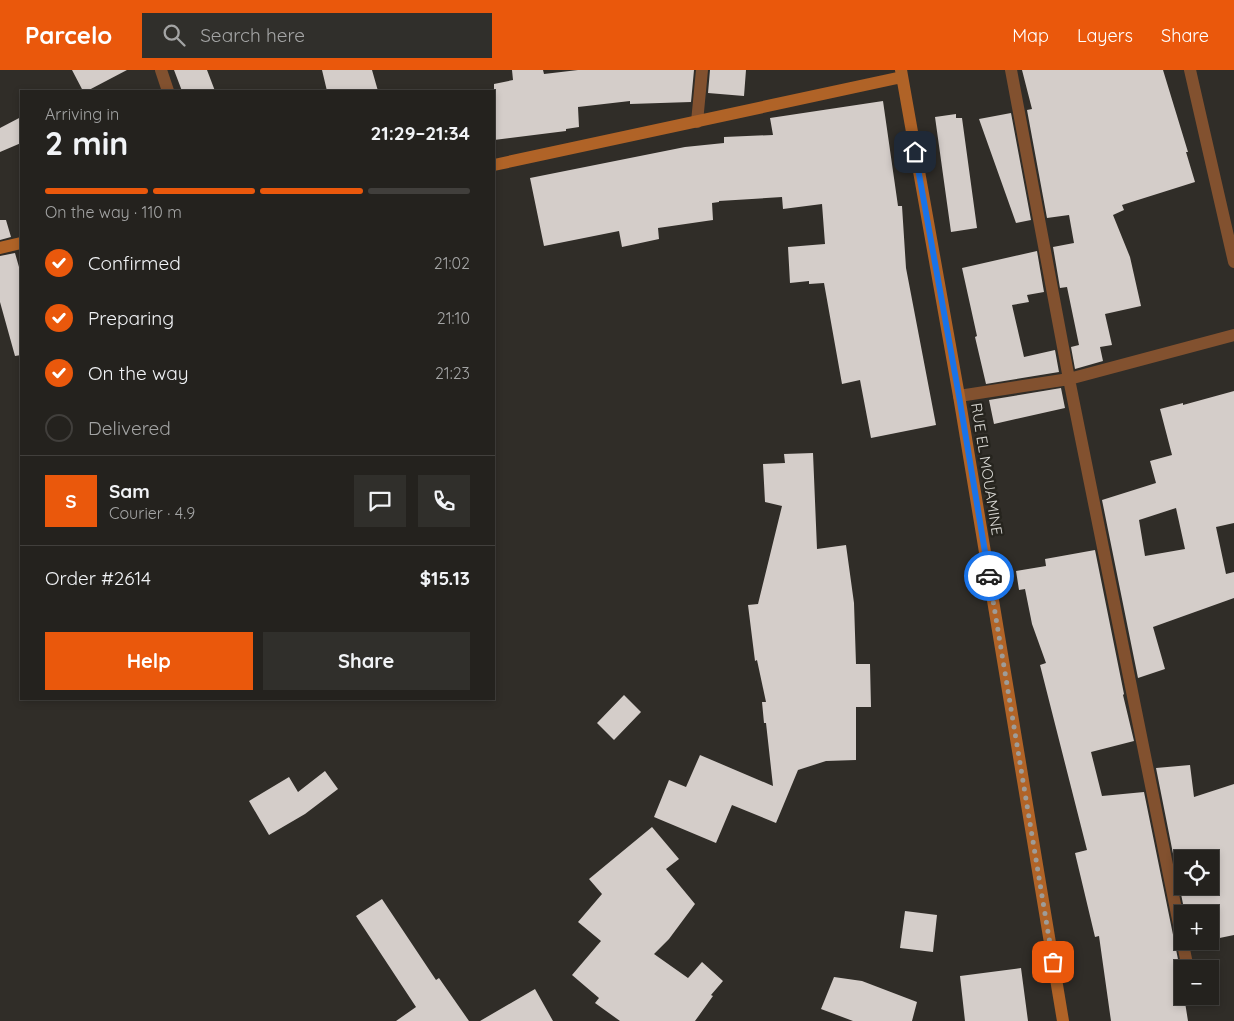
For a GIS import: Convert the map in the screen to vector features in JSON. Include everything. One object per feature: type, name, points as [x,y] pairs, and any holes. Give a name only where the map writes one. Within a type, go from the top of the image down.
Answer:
[{"type":"main road","points":[[495,165],[697,122],[901,74]]},
{"type":"main road","name":"RUE EL MOUAMINE","points":[[901,74],[959,396],[1063,1021]]},
{"type":"main road","points":[[0,248],[20,242]]},
{"type":"street","points":[[162,70],[168,90]]},
{"type":"street","points":[[697,122],[702,70]]},
{"type":"street","points":[[1010,70],[1069,379],[1186,960]]},
{"type":"street","points":[[1190,70],[1234,262]]},
{"type":"street","points":[[959,396],[1069,379],[1234,335]]},
{"type":"building","points":[[72,70],[127,70],[89,90],[82,90]]},
{"type":"building","points":[[174,70],[207,70],[215,90],[182,90]]},
{"type":"building","points":[[322,70],[372,70],[378,90],[327,90]]},
{"type":"building","points":[[512,70],[543,70],[544,74],[578,70],[694,70],[691,102],[630,104],[630,101],[578,107],[579,127],[566,129],[566,131],[495,140],[494,84],[513,80]]},
{"type":"building","points":[[710,70],[746,70],[744,96],[708,93]]},
{"type":"building","points":[[1022,70],[1163,70],[1188,152],[1186,152],[1195,182],[1122,205],[1124,210],[1113,215],[1130,257],[1141,306],[1105,314],[1112,345],[1100,347],[1103,361],[1075,369],[1071,347],[1079,345],[1067,287],[1060,288],[1053,247],[1074,243],[1069,215],[1047,218],[1027,110],[1032,109]]},
{"type":"building","points":[[883,101],[898,206],[902,206],[906,268],[936,425],[871,438],[860,380],[842,384],[824,283],[809,284],[809,281],[790,283],[788,247],[825,244],[822,204],[783,209],[782,197],[719,201],[712,203],[713,220],[658,228],[659,239],[622,247],[619,231],[544,246],[530,178],[685,147],[724,143],[724,137],[773,135],[770,118]]},
{"type":"building","points":[[1011,113],[1031,220],[1016,223],[979,119]]},
{"type":"building","points":[[956,114],[956,118],[962,118],[977,228],[951,232],[935,117]]},
{"type":"building","points":[[20,118],[20,143],[0,152],[0,128]]},
{"type":"building","points":[[0,220],[6,220],[11,237],[0,240]]},
{"type":"building","points":[[1037,251],[1044,292],[1027,295],[1029,302],[1012,305],[1024,357],[1055,350],[1059,372],[986,384],[962,268]]},
{"type":"building","points":[[15,253],[20,270],[20,355],[15,356],[0,302],[0,256]]},
{"type":"building","points":[[1061,388],[1065,408],[994,424],[989,400]]},
{"type":"building","points":[[1234,391],[1234,523],[1216,527],[1226,574],[1234,572],[1234,598],[1153,627],[1165,669],[1138,678],[1102,500],[1156,483],[1150,461],[1172,455],[1160,409],[1183,403],[1183,405]],"holes":[[[1176,508],[1185,549],[1145,556],[1139,520]]]},
{"type":"building","points":[[813,453],[817,549],[846,545],[854,603],[856,664],[870,664],[871,707],[856,707],[856,760],[826,761],[798,770],[776,823],[732,805],[716,843],[654,817],[669,780],[686,787],[700,755],[773,786],[762,702],[766,702],[757,660],[755,661],[748,605],[758,604],[782,506],[765,502],[763,464],[785,463],[784,454]]},
{"type":"building","points":[[1095,550],[1123,695],[1134,741],[1091,752],[1102,796],[1144,792],[1174,940],[1174,950],[1176,950],[1178,960],[1174,960],[1174,1005],[1185,1005],[1188,1021],[1111,1021],[1099,936],[1095,937],[1075,853],[1087,850],[1040,665],[1046,663],[1032,624],[1025,589],[1019,590],[1016,571],[1046,566],[1045,559]]},
{"type":"building","points":[[624,695],[641,712],[614,740],[597,723]]},
{"type":"building","points":[[1190,765],[1194,797],[1234,784],[1234,935],[1219,938],[1219,905],[1183,905],[1181,895],[1219,895],[1219,850],[1174,850],[1174,859],[1156,768]]},
{"type":"building","points":[[325,771],[338,789],[305,814],[269,835],[249,801],[289,777],[298,792]]},
{"type":"building","points":[[652,827],[679,859],[666,869],[695,904],[669,939],[654,954],[688,978],[702,962],[723,981],[711,995],[713,996],[695,1021],[620,1021],[595,1003],[599,998],[572,975],[601,941],[578,922],[602,894],[589,879]]},
{"type":"building","points":[[382,899],[436,980],[439,978],[469,1021],[396,1021],[416,1007],[356,916]]},
{"type":"building","points":[[905,911],[937,915],[933,952],[900,948]]},
{"type":"building","points":[[1021,968],[1028,1021],[965,1021],[960,976]]},
{"type":"building","points":[[834,977],[862,981],[917,1002],[912,1021],[853,1021],[821,1009]]},
{"type":"building","points":[[535,989],[553,1021],[480,1021]]},
{"type":"way so far","points":[[989,576],[1053,962]]},
{"type":"route","points":[[915,152],[989,576]]}]
